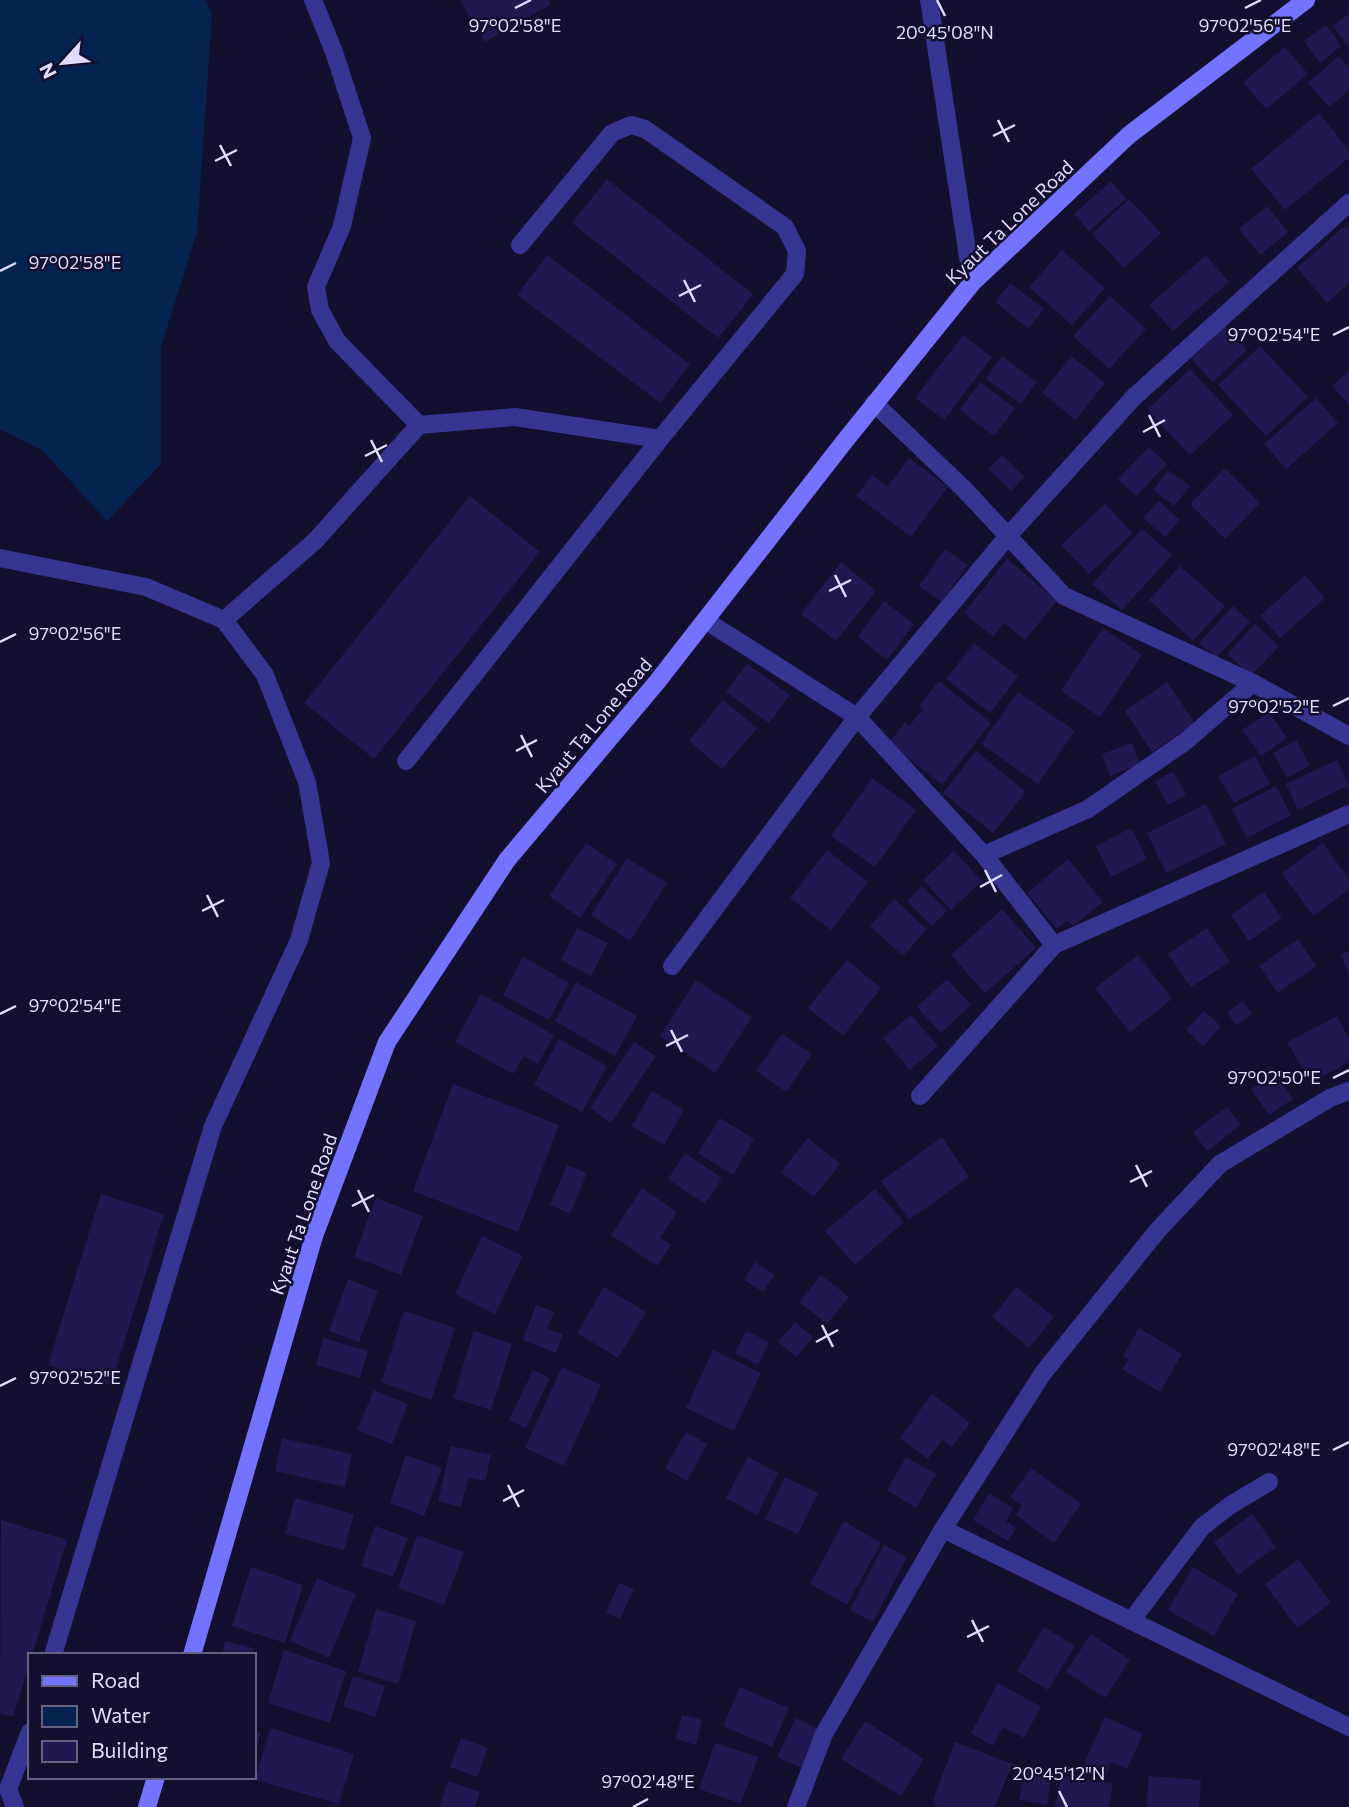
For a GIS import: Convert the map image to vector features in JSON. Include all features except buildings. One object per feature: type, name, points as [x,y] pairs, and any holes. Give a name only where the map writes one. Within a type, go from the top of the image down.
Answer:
[{"type":"main road","name":"Kyaut Ta Lone Road","points":[[193,1653],[314,1236],[387,1042],[507,860],[657,682],[874,403],[972,284],[1129,135],[1306,0]]},
{"type":"main road","points":[[147,1807],[155,1779]]},
{"type":"street","points":[[313,0],[334,52],[362,138],[342,226],[316,287],[320,310],[337,341],[419,425]]},
{"type":"street","points":[[929,0],[972,284]]},
{"type":"street","points":[[406,761],[660,439],[795,274],[797,251],[785,227],[645,129],[631,125],[612,133],[520,245]]},
{"type":"street","points":[[672,966],[857,717],[1008,536],[1134,397],[1349,203]]},
{"type":"street","points":[[874,403],[964,489],[1064,596],[1252,683],[1349,736]]},
{"type":"street","points":[[225,620],[314,541],[419,425],[515,417],[660,439]]},
{"type":"street","points":[[0,558],[146,587],[225,620],[265,675],[284,723],[307,782],[321,863],[299,940],[214,1126],[54,1653]]},
{"type":"street","points":[[705,620],[857,717],[984,855],[1054,945]]},
{"type":"street","points":[[984,855],[1088,809],[1186,741],[1252,683]]},
{"type":"street","points":[[920,1096],[1054,945],[1349,814]]},
{"type":"street","points":[[796,1807],[824,1734],[943,1530],[1043,1373],[1158,1230],[1220,1164],[1330,1098],[1349,1091]]},
{"type":"street","points":[[1131,1621],[1202,1527],[1229,1506],[1269,1482]]},
{"type":"street","points":[[943,1530],[1349,1727]]},
{"type":"street","points":[[15,1807],[8,1789],[28,1737]]},
{"type":"water","points":[[0,0],[205,0],[212,14],[197,232],[161,347],[161,464],[107,521],[42,450],[0,429]]}]
